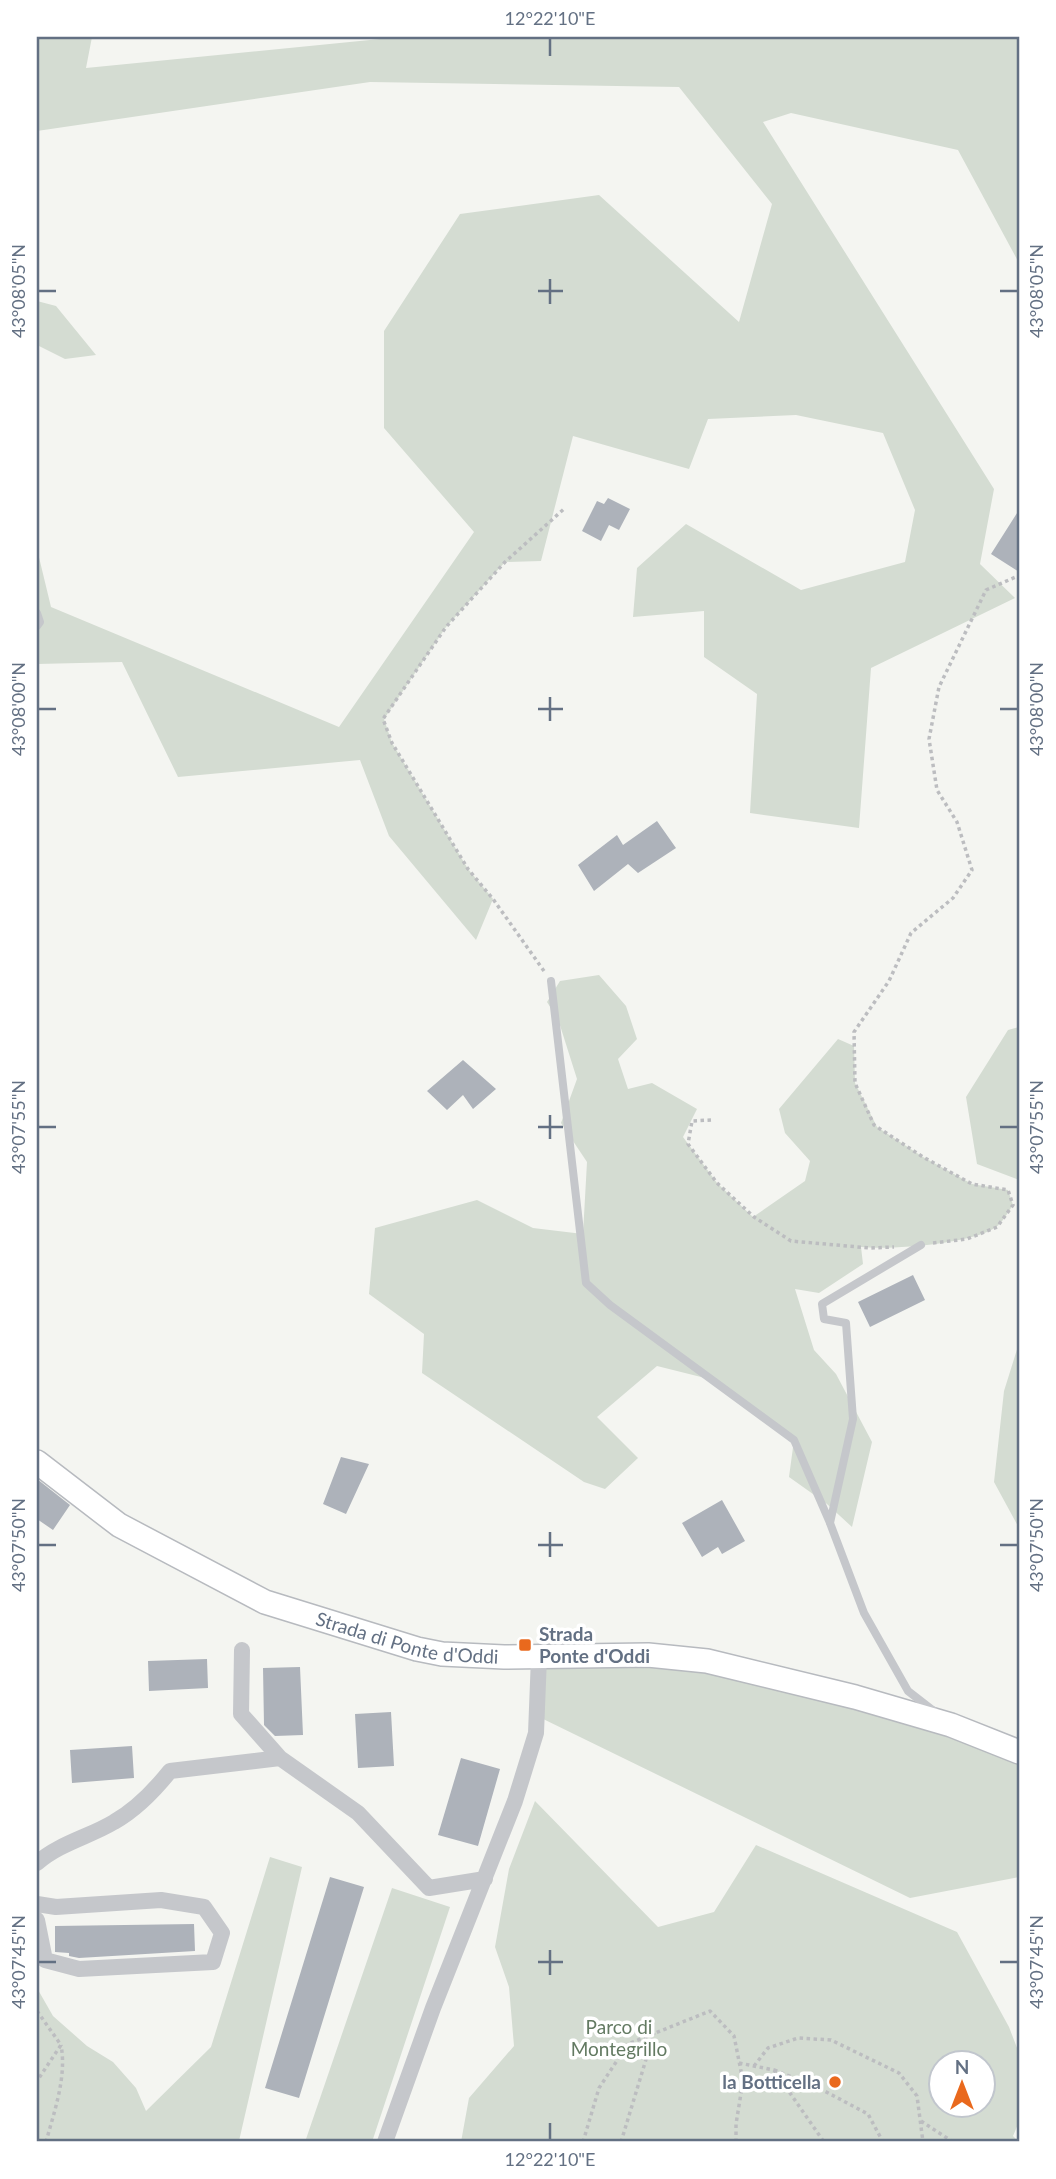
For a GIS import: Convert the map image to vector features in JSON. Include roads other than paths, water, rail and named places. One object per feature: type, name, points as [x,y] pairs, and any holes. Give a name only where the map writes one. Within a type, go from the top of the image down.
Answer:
[{"type":"street","name":"Strada di Ponte d'Oddi","points":[[37,1462],[119,1525],[265,1602],[416,1649],[442,1654],[539,1657],[648,1655],[707,1661],[855,1697],[951,1725],[1019,1752]]},
{"type":"street","points":[[242,1650],[240,1714],[280,1758],[358,1813],[429,1888],[485,1879]]},
{"type":"street","points":[[385,2142],[433,2008],[515,1801],[536,1733],[539,1657]]},
{"type":"street","points":[[37,1863],[51,1851],[115,1822],[149,1797],[170,1771],[280,1758]]},
{"type":"street","points":[[37,1905],[56,1907],[161,1900],[204,1907],[222,1933],[212,1962],[79,1969],[45,1960],[37,1920]]},
{"type":"lane","points":[[37,613],[40,622],[37,626]]},
{"type":"lane","points":[[551,981],[586,1283],[610,1305],[794,1440],[830,1523],[864,1613],[908,1691],[951,1725]]},
{"type":"lane","points":[[830,1523],[853,1419],[846,1323],[824,1319],[822,1304],[921,1245]]},
{"type":"place","name":"Strada Ponte d'Oddi","points":[[525,1645]]},
{"type":"place","name":"la Botticella","points":[[835,2082]]},
{"type":"park label","name":"Parco di Montegrillo","points":[[619,2038]]}]
